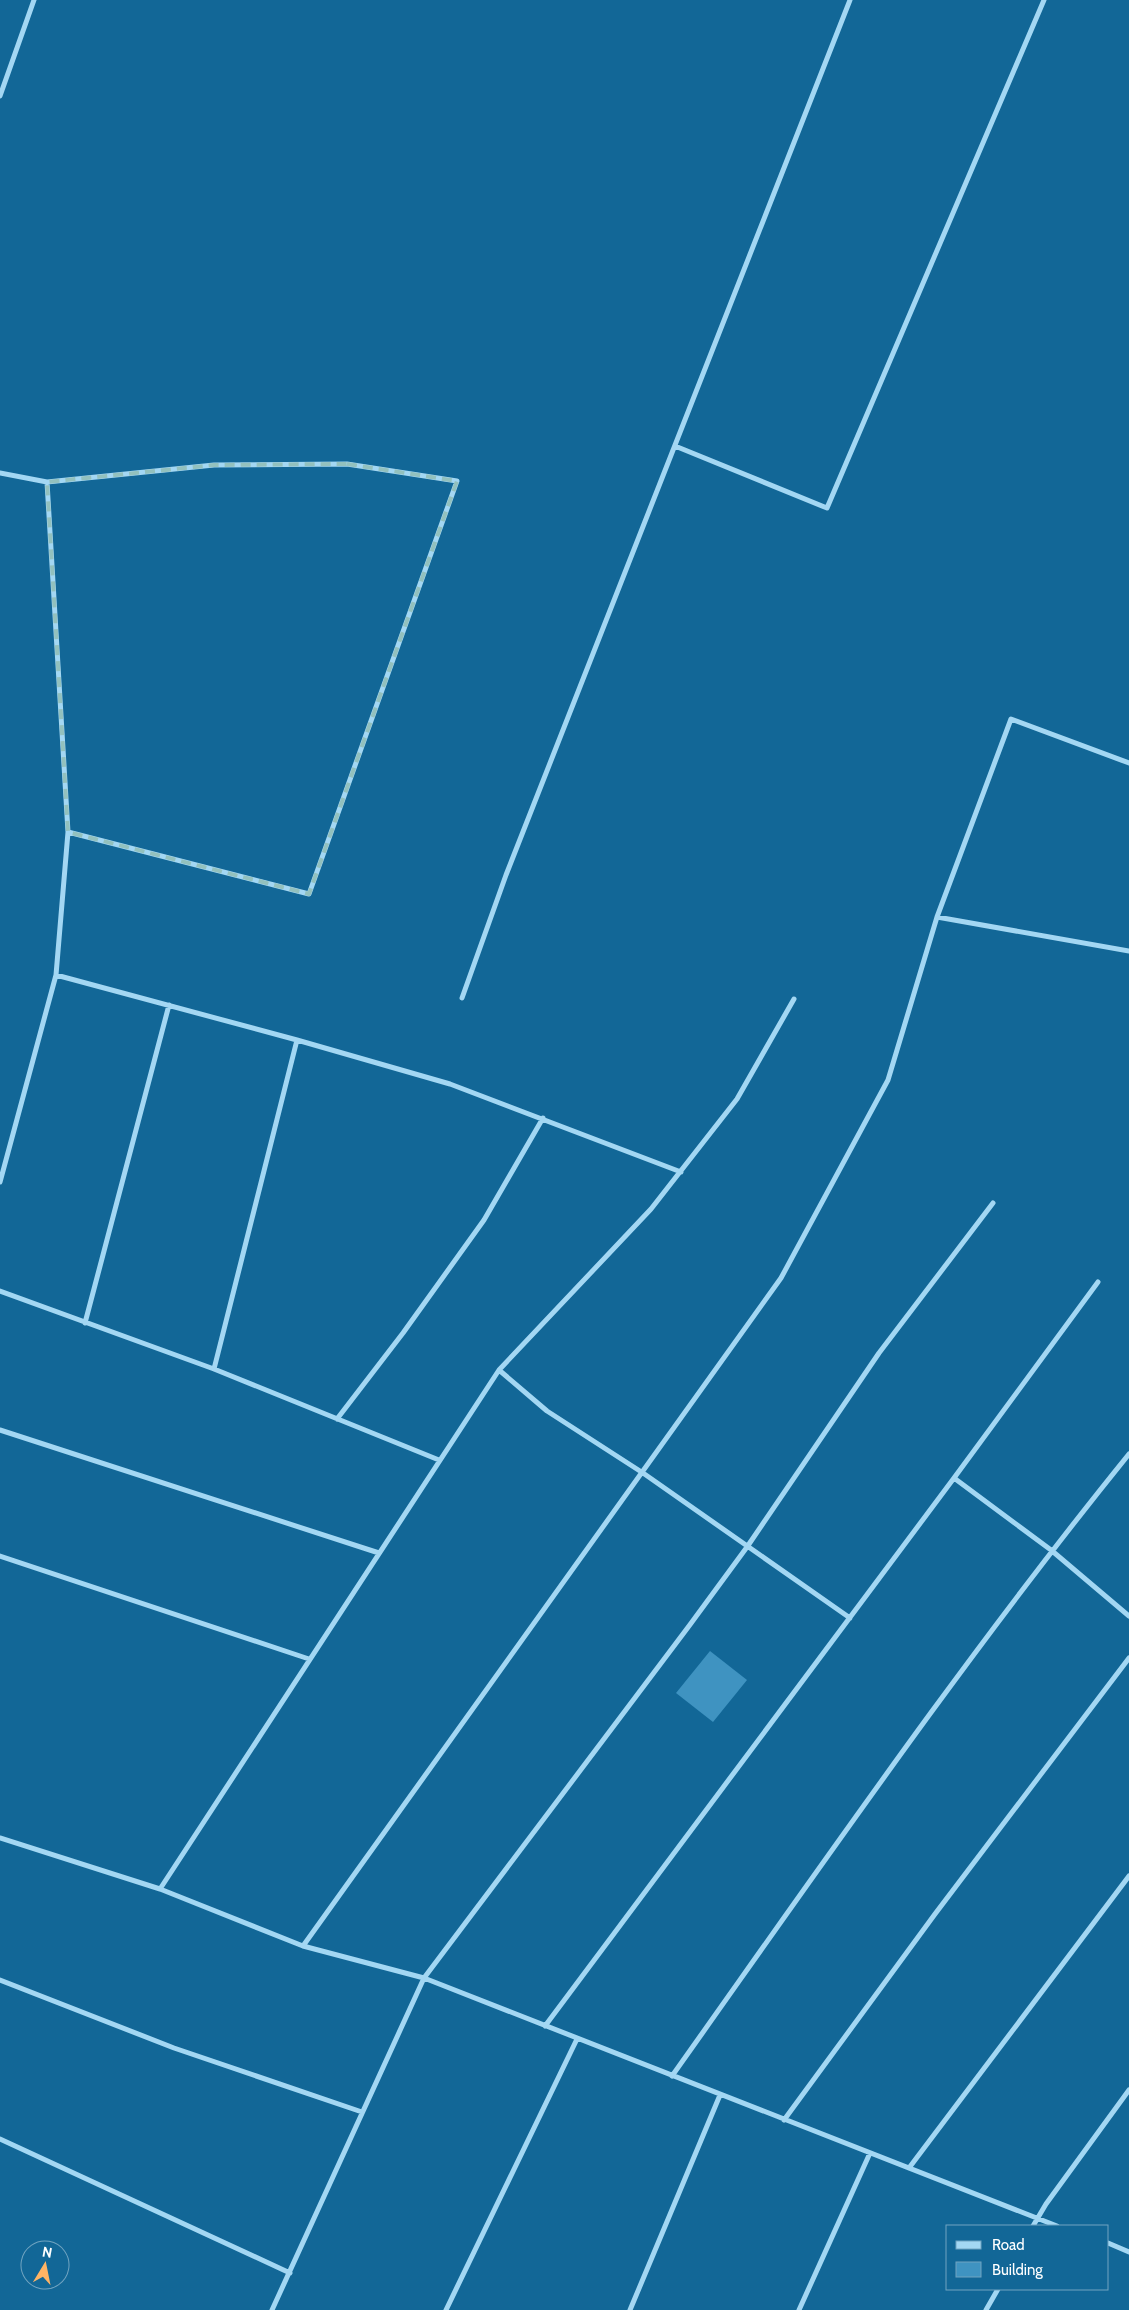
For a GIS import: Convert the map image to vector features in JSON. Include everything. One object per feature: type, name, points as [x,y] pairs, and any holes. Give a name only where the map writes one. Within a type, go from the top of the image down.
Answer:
[{"type":"street","points":[[0,96],[34,0]]},
{"type":"street","points":[[462,998],[506,875],[850,0]]},
{"type":"street","points":[[675,446],[827,508],[1044,0]]},
{"type":"street","points":[[0,473],[47,482],[214,465],[347,464],[456,481],[309,894],[68,832]]},
{"type":"street","points":[[0,1182],[56,975],[68,832],[47,482]]},
{"type":"street","points":[[302,1946],[781,1278],[888,1080],[937,917],[1011,719],[1129,763]]},
{"type":"street","points":[[937,917],[1129,951]]},
{"type":"street","points":[[56,975],[297,1040],[450,1084],[681,1172]]},
{"type":"street","points":[[160,1889],[499,1370],[651,1209],[681,1172],[737,1099],[794,999]]},
{"type":"street","points":[[85,1323],[169,1005]]},
{"type":"street","points":[[214,1369],[297,1040]]},
{"type":"street","points":[[337,1419],[403,1333],[484,1220],[543,1118]]},
{"type":"street","points":[[272,2310],[424,1978],[747,1547],[879,1352],[994,1203]]},
{"type":"street","points":[[545,2026],[1098,1282]]},
{"type":"street","points":[[0,1291],[214,1369],[439,1460]]},
{"type":"street","points":[[499,1370],[547,1411],[643,1473],[850,1618]]},
{"type":"street","points":[[0,1430],[379,1553]]},
{"type":"street","points":[[672,2076],[1051,1550],[1129,1454]]},
{"type":"street","points":[[954,1478],[1051,1550],[1129,1616]]},
{"type":"street","points":[[0,1556],[309,1659]]},
{"type":"street","points":[[784,2120],[935,1914],[1129,1658]]},
{"type":"street","points":[[0,1838],[160,1889],[302,1946],[424,1978],[1054,2225]]},
{"type":"street","points":[[910,2168],[1129,1876]]},
{"type":"street","points":[[0,1980],[174,2048],[362,2112]]},
{"type":"street","points":[[446,2310],[577,2038]]},
{"type":"street","points":[[1034,2225],[1046,2204],[1129,2090]]},
{"type":"street","points":[[630,2310],[720,2094]]},
{"type":"street","points":[[0,2139],[290,2273]]},
{"type":"street","points":[[799,2310],[870,2153]]},
{"type":"street","points":[[1109,2243],[1129,2252]]},
{"type":"street","points":[[986,2310],[997,2290]]},
{"type":"highlighted area","points":[[347,464],[457,481],[309,894],[68,832],[47,482],[214,465]]},
{"type":"building","points":[[710,1651],[747,1680],[713,1722],[676,1693]]}]
